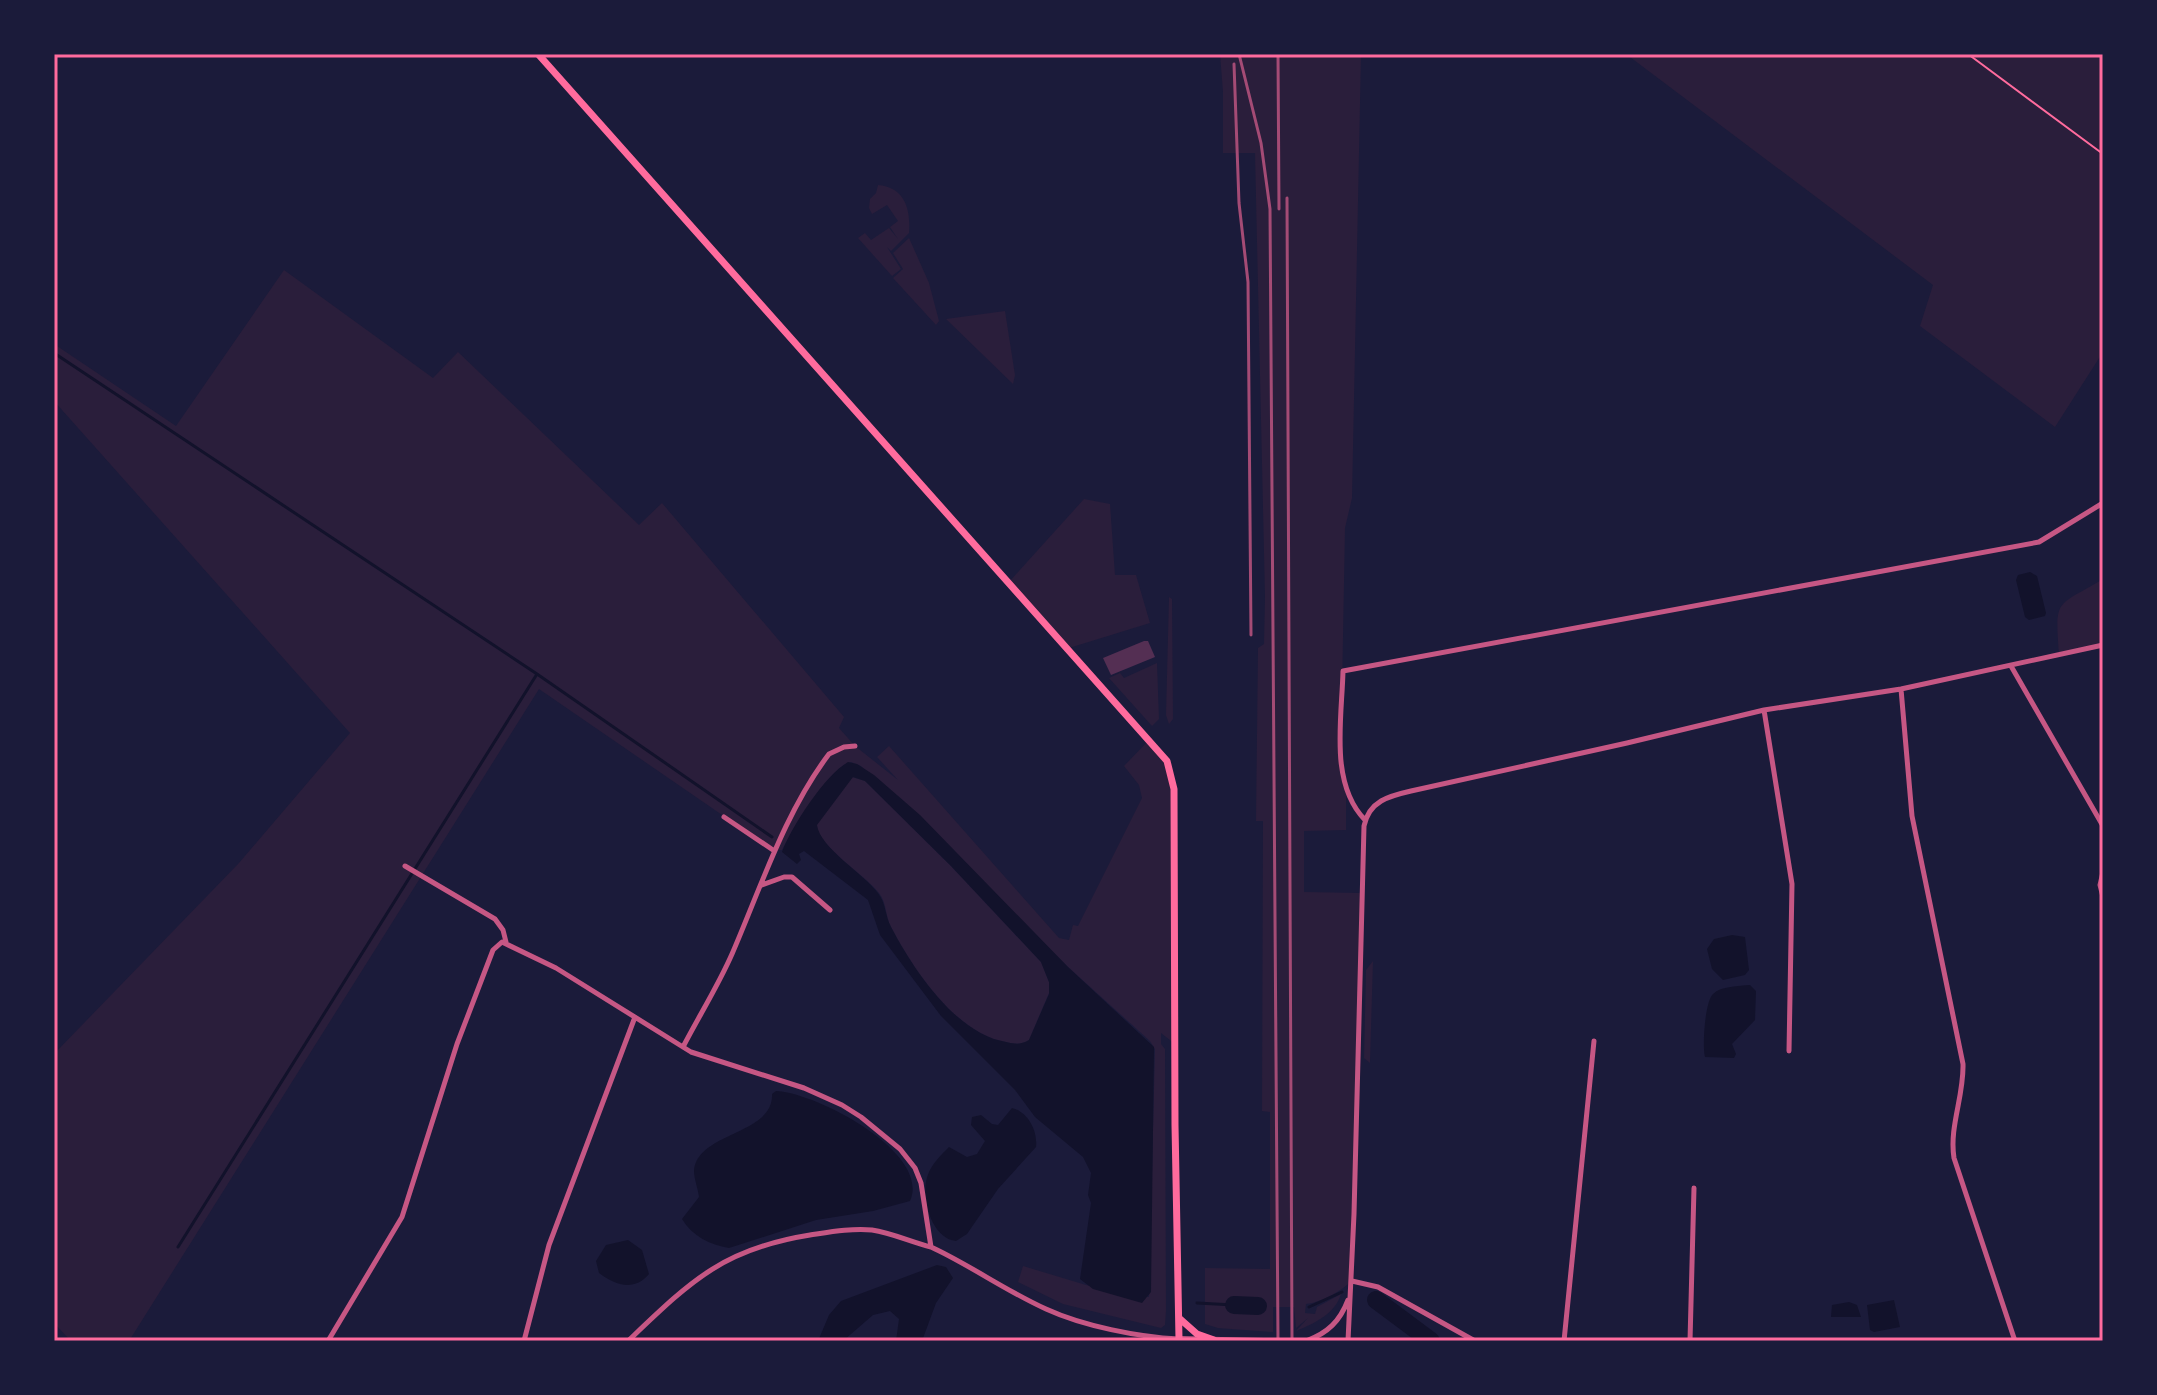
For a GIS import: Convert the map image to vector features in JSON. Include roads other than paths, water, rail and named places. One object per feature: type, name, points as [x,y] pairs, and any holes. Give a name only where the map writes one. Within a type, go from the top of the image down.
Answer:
[{"type":"main road","points":[[538,54],[1167,761],[1174,789],[1179,1340]]},
{"type":"main road","points":[[1178,1316],[1197,1334],[1212,1340]]},
{"type":"street","points":[[1365,820],[1350,799],[1342,767],[1343,671],[2039,542],[2103,503]]},
{"type":"street","points":[[1348,1341],[1365,820],[1374,805],[1390,796],[1764,710],[1901,689],[2103,645]]},
{"type":"street","points":[[2011,666],[2103,826]]},
{"type":"street","points":[[1901,689],[1912,816],[1963,1064],[1964,1079],[1952,1143],[1954,1158],[2015,1341]]},
{"type":"street","points":[[1764,710],[1792,884],[1789,1051]]},
{"type":"street","points":[[683,1047],[730,958],[773,850],[829,754],[855,746]]},
{"type":"street","points":[[724,817],[773,850]]},
{"type":"street","points":[[405,866],[495,919],[502,927],[506,942]]},
{"type":"street","points":[[2103,872],[2100,885],[2103,897]]},
{"type":"street","points":[[761,885],[792,877],[830,910]]},
{"type":"street","points":[[328,1341],[402,1217],[457,1044],[492,952],[497,944],[506,942],[556,968],[683,1047],[823,1096],[878,1129],[908,1158],[919,1175],[931,1247]]},
{"type":"street","points":[[524,1341],[549,1245],[635,1017]]},
{"type":"street","points":[[1564,1341],[1594,1041]]},
{"type":"street","points":[[1690,1341],[1694,1188]]},
{"type":"street","points":[[628,1341],[688,1284],[726,1260],[756,1248],[799,1237],[865,1230],[931,1247],[1041,1307],[1068,1318],[1179,1340],[1264,1341]]},
{"type":"street","points":[[1352,1281],[1378,1287],[1475,1341]]},
{"type":"street","points":[[1306,1341],[1336,1323],[1351,1291]]},
{"type":"waterway","points":[[54,353],[537,674],[772,837]]},
{"type":"waterway","points":[[178,1247],[537,674]]},
{"type":"waterway","points":[[1309,1307],[1342,1292]]},
{"type":"waterway","points":[[1376,1300],[1431,1341]]},
{"type":"waterway","points":[[1197,1303],[1234,1305]]},
{"type":"waterway","points":[[1234,1305],[1258,1306]]},
{"type":"railway","points":[[1239,54],[1261,143],[1270,209],[1278,1341]]},
{"type":"railway","points":[[1278,54],[1279,209]]},
{"type":"railway","points":[[1234,64],[1239,203],[1248,282],[1251,635]]},
{"type":"railway","points":[[1287,198],[1292,1341]]}]
